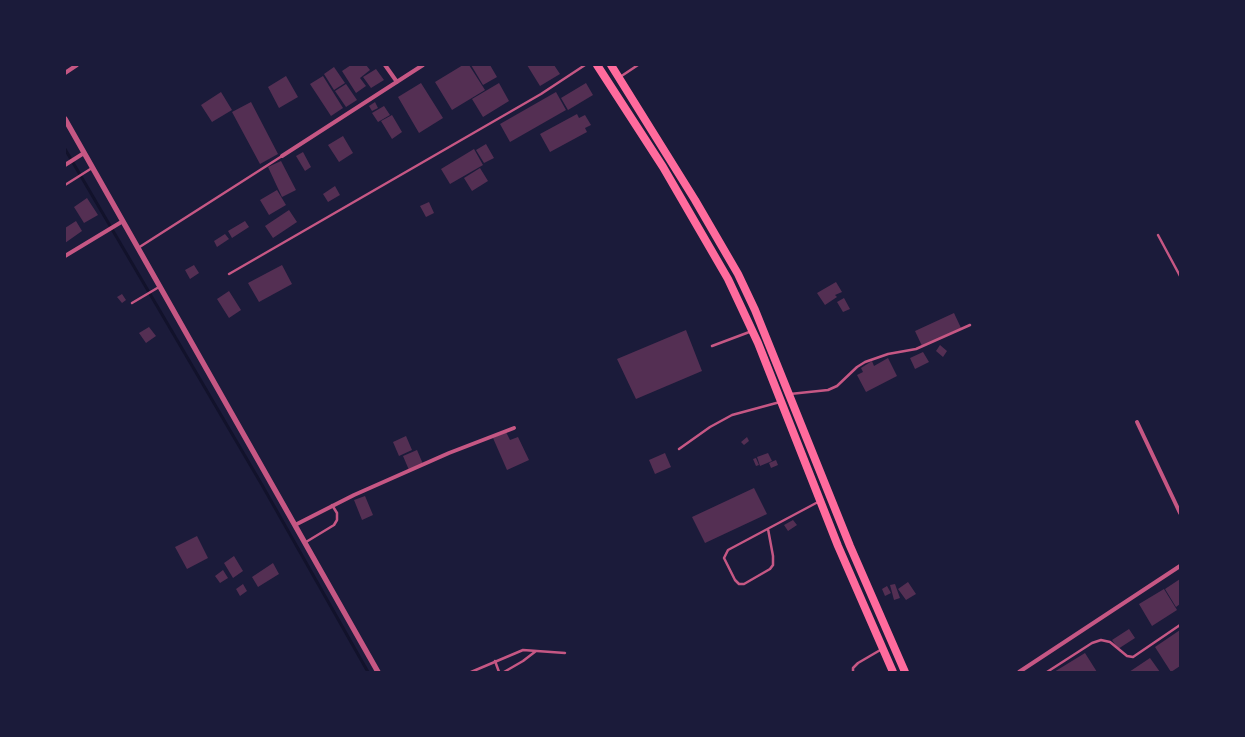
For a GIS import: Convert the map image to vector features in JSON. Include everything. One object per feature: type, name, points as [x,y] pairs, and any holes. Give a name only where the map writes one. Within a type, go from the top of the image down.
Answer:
[{"type":"highway","points":[[597,65],[662,167],[713,253],[752,331],[782,401],[838,546],[893,672]]},
{"type":"highway","points":[[611,65],[672,161],[738,274],[767,337],[850,546],[905,672]]},
{"type":"street","points":[[65,73],[77,65]]},
{"type":"street","points":[[385,65],[396,82]]},
{"type":"street","points":[[282,156],[423,65]]},
{"type":"street","points":[[65,120],[92,167],[120,222],[138,248],[378,672]]},
{"type":"street","points":[[66,164],[84,153]]},
{"type":"street","points":[[65,256],[120,222]]},
{"type":"street","points":[[1137,422],[1180,513]]},
{"type":"street","points":[[295,525],[332,505],[449,453],[514,428]]},
{"type":"street","points":[[1019,672],[1180,566]]},
{"type":"lane","points":[[229,274],[541,94],[585,65]]},
{"type":"lane","points":[[619,77],[638,65]]},
{"type":"lane","points":[[138,248],[282,156]]},
{"type":"lane","points":[[65,185],[92,167]]},
{"type":"lane","points":[[1158,235],[1180,276]]},
{"type":"lane","points":[[132,303],[159,286]]},
{"type":"lane","points":[[790,394],[828,390],[837,386],[857,367],[865,362],[888,354],[916,349],[970,325]]},
{"type":"lane","points":[[712,346],[752,331]]},
{"type":"lane","points":[[679,449],[710,427],[732,416],[782,401]]},
{"type":"lane","points":[[768,529],[773,556],[770,569],[744,584],[739,584],[735,580],[727,564],[724,554],[728,550],[820,500]]},
{"type":"lane","points":[[305,542],[334,525],[337,520],[337,513],[332,505]]},
{"type":"lane","points":[[1047,672],[1092,643],[1101,640],[1110,642],[1127,656],[1133,657],[1180,625]]},
{"type":"lane","points":[[853,672],[853,668],[858,663],[882,648]]},
{"type":"lane","points":[[471,672],[523,650],[565,653]]},
{"type":"lane","points":[[504,672],[524,661],[536,651]]},
{"type":"lane","points":[[495,661],[499,672]]},
{"type":"building","points":[[351,65],[366,65],[370,70],[360,78],[366,86],[356,93],[342,71]]},
{"type":"building","points":[[463,65],[469,65],[485,90],[452,110],[435,82]]},
{"type":"building","points":[[471,65],[490,65],[497,77],[483,85]]},
{"type":"building","points":[[527,65],[554,65],[560,74],[540,86]]},
{"type":"building","points":[[334,67],[345,83],[334,90],[324,74]]},
{"type":"building","points":[[376,69],[384,80],[371,88],[363,77]]},
{"type":"building","points":[[286,76],[298,97],[279,108],[268,87]]},
{"type":"building","points":[[323,76],[343,108],[331,116],[310,84]]},
{"type":"building","points":[[421,83],[443,118],[419,133],[398,97]]},
{"type":"building","points":[[499,83],[509,101],[483,117],[472,99]]},
{"type":"building","points":[[586,83],[593,95],[568,110],[561,98]]},
{"type":"building","points":[[346,84],[357,100],[346,107],[335,91]]},
{"type":"building","points":[[221,92],[232,110],[212,122],[201,105]]},
{"type":"building","points":[[556,92],[566,110],[510,142],[500,124]]},
{"type":"building","points":[[251,102],[278,154],[260,164],[232,112]]},
{"type":"building","points":[[375,102],[378,108],[372,111],[369,106]]},
{"type":"building","points":[[384,106],[390,115],[378,122],[372,113]]},
{"type":"building","points":[[577,114],[579,118],[585,115],[591,125],[585,128],[587,132],[550,152],[540,134]]},
{"type":"building","points":[[392,115],[402,132],[392,139],[381,121]]},
{"type":"building","points":[[343,136],[353,153],[339,162],[328,145]]},
{"type":"building","points":[[486,144],[494,158],[484,163],[476,150]]},
{"type":"building","points":[[474,149],[483,165],[450,184],[441,169]]},
{"type":"building","points":[[303,152],[311,167],[305,171],[296,156]]},
{"type":"building","points":[[281,161],[296,190],[282,197],[268,167]]},
{"type":"building","points":[[480,168],[488,181],[472,191],[464,178]]},
{"type":"building","points":[[335,186],[340,195],[328,202],[323,194]]},
{"type":"building","points":[[277,190],[286,205],[269,215],[260,200]]},
{"type":"building","points":[[87,198],[98,215],[84,223],[74,207]]},
{"type":"building","points":[[429,202],[434,213],[426,217],[420,206]]},
{"type":"building","points":[[289,210],[297,222],[273,238],[265,226]]},
{"type":"building","points":[[76,221],[82,231],[65,243],[65,228]]},
{"type":"building","points":[[245,221],[249,227],[232,238],[228,231]]},
{"type":"building","points":[[225,234],[229,239],[217,247],[214,241]]},
{"type":"building","points":[[194,265],[199,273],[190,279],[185,270]]},
{"type":"building","points":[[282,265],[292,284],[259,302],[248,283]]},
{"type":"building","points":[[836,282],[842,292],[835,295],[837,297],[825,305],[817,293]]},
{"type":"building","points":[[229,291],[241,310],[229,318],[217,299]]},
{"type":"building","points":[[122,294],[126,300],[122,303],[117,297]]},
{"type":"building","points":[[844,298],[850,309],[843,312],[837,302]]},
{"type":"building","points":[[954,313],[961,328],[922,346],[915,331]]},
{"type":"building","points":[[149,327],[156,336],[146,343],[139,333]]},
{"type":"building","points":[[686,330],[702,371],[636,399],[617,359]]},
{"type":"building","points":[[940,345],[947,351],[943,357],[936,351]]},
{"type":"building","points":[[923,352],[929,362],[915,369],[910,358]]},
{"type":"building","points":[[888,358],[897,376],[866,392],[857,375],[863,372],[861,368],[872,361],[874,366]]},
{"type":"building","points":[[506,432],[510,440],[518,437],[529,460],[507,470],[493,438]]},
{"type":"building","points":[[406,436],[412,450],[399,456],[393,442]]},
{"type":"building","points":[[747,437],[749,441],[744,445],[741,442]]},
{"type":"building","points":[[417,450],[423,464],[409,470],[403,456]]},
{"type":"building","points":[[665,453],[671,467],[655,474],[649,460]]},
{"type":"building","points":[[768,453],[772,461],[760,466],[757,457]]},
{"type":"building","points":[[756,458],[759,465],[756,466],[753,459]]},
{"type":"building","points":[[776,460],[778,465],[771,468],[769,463]]},
{"type":"building","points":[[754,488],[767,514],[705,543],[692,517]]},
{"type":"building","points":[[365,496],[373,515],[362,520],[354,500]]},
{"type":"building","points":[[793,520],[797,525],[788,531],[784,525]]},
{"type":"building","points":[[197,536],[208,558],[187,569],[175,547]]},
{"type":"building","points":[[234,556],[243,571],[233,578],[224,563]]},
{"type":"building","points":[[273,563],[279,574],[258,587],[252,577]]},
{"type":"building","points":[[223,570],[228,578],[220,583],[215,576]]},
{"type":"building","points":[[1180,579],[1180,604],[1176,607],[1165,589]]},
{"type":"building","points":[[908,582],[916,594],[906,600],[898,589]]},
{"type":"building","points":[[243,584],[247,591],[240,596],[236,589]]},
{"type":"building","points":[[895,584],[900,598],[894,600],[890,585]]},
{"type":"building","points":[[887,586],[891,593],[885,596],[882,589]]},
{"type":"building","points":[[1164,589],[1177,610],[1152,626],[1139,604]]},
{"type":"building","points":[[1129,629],[1135,638],[1118,649],[1112,640]]},
{"type":"building","points":[[1180,630],[1180,666],[1171,672],[1155,647]]},
{"type":"building","points":[[1085,653],[1097,672],[1054,672]]},
{"type":"building","points":[[1150,658],[1160,672],[1129,672]]},
{"type":"waterway","points":[[65,149],[262,485],[368,672]]}]
